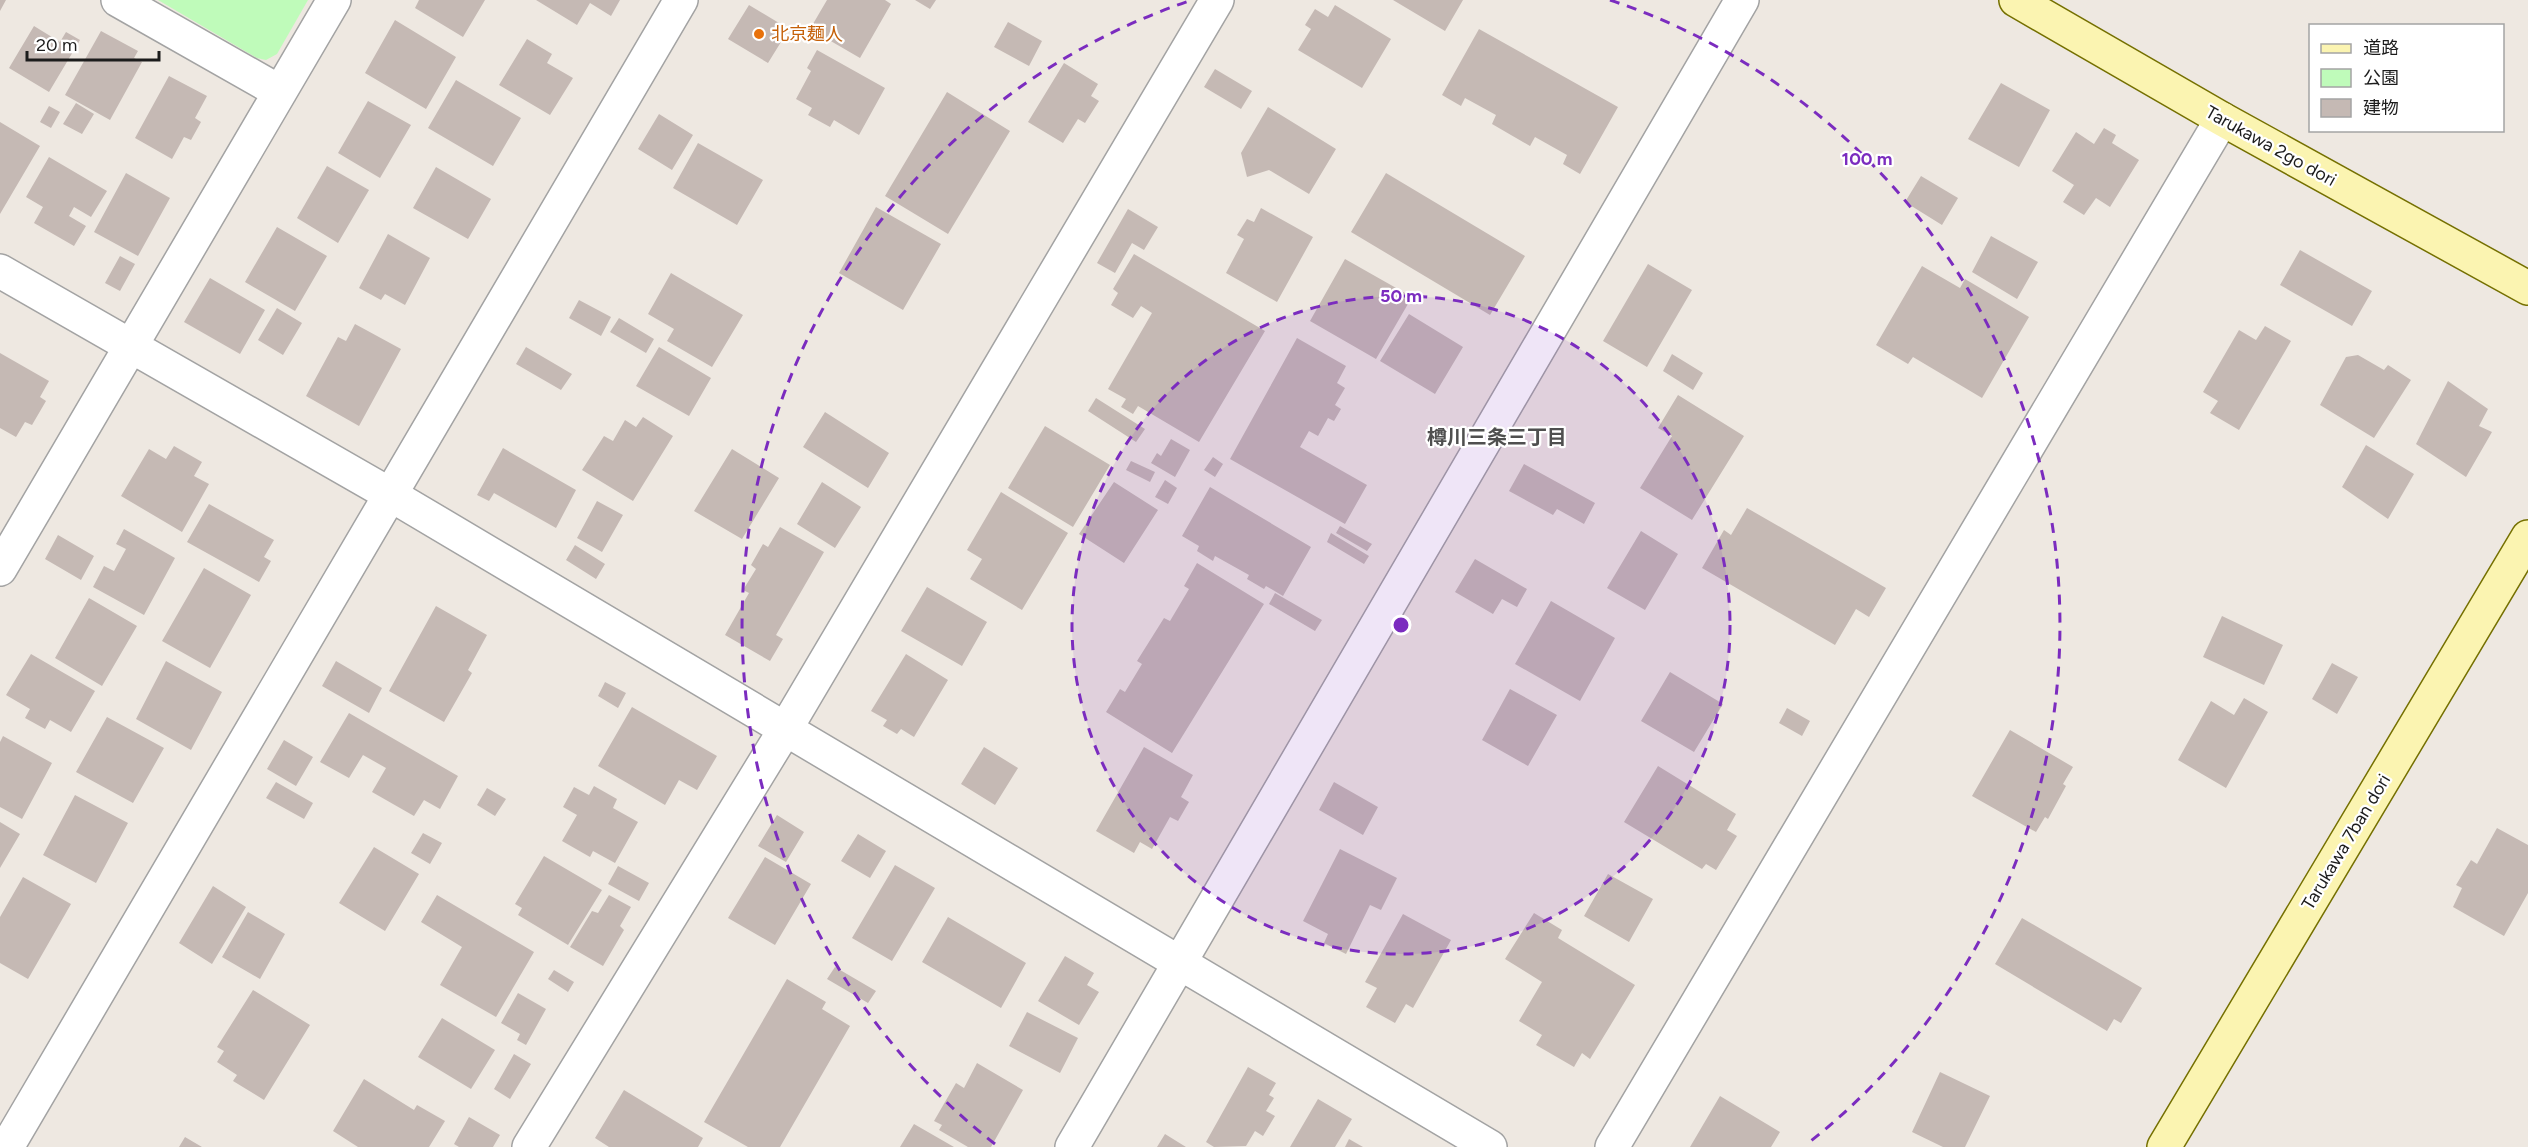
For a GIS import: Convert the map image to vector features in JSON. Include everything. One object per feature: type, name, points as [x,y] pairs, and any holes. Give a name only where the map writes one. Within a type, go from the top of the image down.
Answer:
[{"type":"street","points":[[118,0],[280,92]]},
{"type":"street","points":[[0,569],[129,345],[334,0]]},
{"type":"street","points":[[8,1147],[681,0]]},
{"type":"street","points":[[529,1147],[786,728],[1217,0]]},
{"type":"street","points":[[1072,1147],[1742,0]]},
{"type":"street","name":"Tarukawa 2go dori","points":[[2016,0],[2223,119],[2528,288]]},
{"type":"street","points":[[1612,1147],[2223,119]]},
{"type":"street","points":[[0,271],[391,495],[1490,1147]]},
{"type":"street","name":"Tarukawa 7ban dori","points":[[2164,1147],[2528,537]]},
{"type":"green space","points":[[158,0],[308,0],[277,54],[266,60],[257,58]]},
{"type":"building","points":[[0,0],[6,0],[0,11]]},
{"type":"building","points":[[419,0],[485,0],[463,37],[415,8]]},
{"type":"building","points":[[536,0],[620,0],[611,16],[590,3],[577,25]]},
{"type":"building","points":[[827,0],[885,0],[891,4],[860,58],[810,29]]},
{"type":"building","points":[[915,0],[936,0],[930,9]]},
{"type":"building","points":[[1393,0],[1463,0],[1445,31]]},
{"type":"building","name":"北京麺人","points":[[749,5],[789,29],[768,63],[728,39]]},
{"type":"building","points":[[1335,5],[1391,39],[1362,88],[1298,50],[1311,29],[1305,25],[1315,9],[1328,17]]},
{"type":"building","points":[[395,20],[456,57],[426,109],[365,73]]},
{"type":"building","points":[[1008,22],[1042,41],[1029,66],[994,47]]},
{"type":"building","points":[[34,26],[60,42],[66,32],[80,40],[49,92],[9,68]]},
{"type":"building","points":[[1479,29],[1618,107],[1580,174],[1563,164],[1567,155],[1535,137],[1530,146],[1492,124],[1496,115],[1465,98],[1461,106],[1442,95]]},
{"type":"building","points":[[101,31],[138,51],[134,58],[142,62],[110,120],[65,95]]},
{"type":"building","points":[[527,39],[552,54],[547,63],[573,78],[550,115],[499,85]]},
{"type":"building","points":[[817,50],[885,88],[859,135],[834,120],[830,127],[808,115],[812,108],[796,99],[811,71],[807,68]]},
{"type":"building","points":[[1064,63],[1098,84],[1091,96],[1099,101],[1085,123],[1078,119],[1063,143],[1028,122]]},
{"type":"building","points":[[1215,69],[1252,91],[1241,109],[1204,87]]},
{"type":"building","points":[[169,76],[207,96],[195,118],[201,122],[191,140],[184,137],[172,159],[135,138]]},
{"type":"building","points":[[456,80],[521,118],[493,166],[428,128]]},
{"type":"building","points":[[2001,83],[2050,110],[2019,167],[1968,139]]},
{"type":"building","points":[[947,92],[1010,131],[948,234],[885,196]]},
{"type":"building","points":[[368,101],[411,125],[380,178],[338,153]]},
{"type":"building","points":[[76,103],[94,114],[82,134],[63,124]]},
{"type":"building","points":[[49,106],[60,112],[51,128],[40,122]]},
{"type":"building","points":[[1268,107],[1336,149],[1309,194],[1269,170],[1247,177],[1241,153]]},
{"type":"building","points":[[659,114],[693,135],[672,170],[638,149]]},
{"type":"building","points":[[0,122],[40,146],[0,214]]},
{"type":"building","points":[[2104,128],[2116,135],[2112,143],[2139,160],[2110,207],[2096,198],[2084,215],[2063,202],[2074,185],[2052,171],[2076,132],[2094,144]]},
{"type":"building","points":[[698,143],[763,180],[737,225],[673,188]]},
{"type":"building","points":[[49,157],[107,191],[91,217],[74,207],[69,216],[86,226],[74,246],[34,223],[43,207],[26,197]]},
{"type":"building","points":[[327,166],[369,190],[338,243],[297,218]]},
{"type":"building","points":[[436,167],[491,199],[468,239],[413,208]]},
{"type":"building","points":[[126,173],[170,198],[138,256],[94,232]]},
{"type":"building","points":[[1386,173],[1525,256],[1490,315],[1351,232]]},
{"type":"building","points":[[1921,176],[1958,198],[1942,225],[1905,202]]},
{"type":"building","points":[[876,207],[941,244],[903,310],[839,273]]},
{"type":"building","points":[[1261,208],[1313,237],[1277,302],[1226,273],[1244,239],[1237,235],[1247,219],[1254,222]]},
{"type":"building","points":[[1128,209],[1158,227],[1144,250],[1132,243],[1115,273],[1097,263]]},
{"type":"building","points":[[277,227],[327,256],[295,311],[245,282]]},
{"type":"building","points":[[388,234],[430,258],[405,305],[385,294],[381,300],[359,288]]},
{"type":"building","points":[[1991,236],[2038,262],[2017,299],[1972,272]]},
{"type":"building","points":[[2300,250],[2372,291],[2352,326],[2280,285]]},
{"type":"building","points":[[1134,254],[1265,331],[1199,442],[1138,406],[1133,414],[1121,407],[1126,399],[1108,389],[1152,313],[1141,306],[1133,318],[1111,305],[1118,293],[1113,289]]},
{"type":"building","points":[[120,256],[135,264],[120,291],[105,283]]},
{"type":"building","points":[[1345,259],[1412,297],[1376,359],[1310,321]]},
{"type":"building","points":[[1648,264],[1692,290],[1647,367],[1603,341]]},
{"type":"building","points":[[1922,266],[1960,288],[1965,279],[2029,317],[1982,398],[1913,357],[1908,364],[1876,345]]},
{"type":"building","points":[[671,273],[743,315],[712,367],[667,341],[674,329],[648,314]]},
{"type":"building","points":[[210,278],[265,310],[240,354],[184,322]]},
{"type":"building","points":[[579,300],[611,317],[601,336],[569,318]]},
{"type":"building","points":[[277,308],[302,323],[283,355],[258,340]]},
{"type":"building","points":[[1409,314],[1463,347],[1435,394],[1380,361]]},
{"type":"building","points":[[619,318],[654,339],[646,353],[610,332]]},
{"type":"building","points":[[355,324],[401,349],[359,426],[306,396],[338,337],[346,341]]},
{"type":"building","points":[[2265,326],[2291,341],[2239,430],[2210,413],[2218,401],[2203,392],[2239,330],[2256,340]]},
{"type":"building","points":[[1297,338],[1346,366],[1337,383],[1345,388],[1335,405],[1341,409],[1334,421],[1328,418],[1318,436],[1309,431],[1300,447],[1367,485],[1345,524],[1230,459]]},
{"type":"building","points":[[526,347],[572,374],[561,390],[516,364]]},
{"type":"building","points":[[659,347],[711,378],[689,416],[636,386]]},
{"type":"building","points":[[0,353],[49,381],[40,397],[46,401],[32,425],[25,422],[16,437],[0,428]]},
{"type":"building","points":[[1672,354],[1703,373],[1693,390],[1663,371]]},
{"type":"building","points":[[2358,355],[2384,370],[2388,365],[2411,380],[2374,438],[2320,405],[2346,357]]},
{"type":"building","points":[[2448,381],[2488,409],[2479,426],[2492,432],[2466,477],[2416,444]]},
{"type":"building","points":[[1678,395],[1744,436],[1692,520],[1640,488],[1672,436],[1658,428]]},
{"type":"building","points":[[1096,398],[1145,429],[1136,442],[1088,411]]},
{"type":"building","points":[[825,412],[889,453],[868,488],[803,447]]},
{"type":"building","points":[[643,417],[673,436],[633,501],[582,470],[604,436],[613,441],[625,420],[636,427]]},
{"type":"building","points":[[1045,426],[1110,465],[1073,527],[1008,488]]},
{"type":"building","points":[[1171,439],[1190,450],[1175,477],[1151,463],[1157,453],[1161,456]]},
{"type":"building","points":[[2366,445],[2414,474],[2388,519],[2342,487]]},
{"type":"building","points":[[174,446],[202,462],[194,476],[209,484],[182,532],[121,496],[149,449],[166,459]]},
{"type":"building","points":[[503,448],[576,490],[556,528],[494,493],[489,501],[477,495]]},
{"type":"building","points":[[732,449],[779,478],[742,539],[694,511]]},
{"type":"building","points":[[1213,457],[1223,464],[1215,477],[1204,470]]},
{"type":"building","points":[[1131,461],[1155,472],[1150,482],[1126,470]]},
{"type":"building","points":[[1524,464],[1595,503],[1584,524],[1557,509],[1553,515],[1509,491]]},
{"type":"building","points":[[1165,480],[1177,488],[1168,504],[1155,497]]},
{"type":"building","points":[[822,482],[861,507],[835,548],[797,524]]},
{"type":"building","points":[[1114,482],[1158,510],[1124,563],[1079,534]]},
{"type":"building","points":[[1210,487],[1311,547],[1283,596],[1247,579],[1249,575],[1215,556],[1213,561],[1197,551],[1199,546],[1182,536]]},
{"type":"building","points":[[1001,492],[1068,533],[1022,610],[970,579],[982,559],[967,550]]},
{"type":"building","points":[[597,501],[623,515],[602,552],[577,538]]},
{"type":"building","points":[[209,504],[274,540],[264,557],[271,561],[259,582],[187,542]]},
{"type":"building","points":[[1747,508],[1886,588],[1869,617],[1856,609],[1835,645],[1702,568],[1724,530],[1731,535]]},
{"type":"building","points":[[1340,526],[1372,544],[1367,551],[1336,533]]},
{"type":"building","points":[[780,527],[824,552],[776,635],[783,639],[770,661],[725,635],[749,593],[743,590],[756,569],[751,565],[763,544],[768,547]]},
{"type":"building","points":[[124,529],[175,558],[144,615],[93,587],[104,566],[114,571],[126,549],[116,544]]},
{"type":"building","points":[[1641,531],[1678,554],[1645,610],[1607,588]]},
{"type":"building","points":[[1331,533],[1369,556],[1364,564],[1327,542]]},
{"type":"building","points":[[58,535],[94,556],[81,580],[45,559]]},
{"type":"building","points":[[575,545],[605,564],[596,579],[566,560]]},
{"type":"building","points":[[1475,559],[1527,589],[1517,607],[1502,599],[1493,614],[1455,592]]},
{"type":"building","points":[[1197,563],[1264,604],[1172,753],[1106,712],[1120,689],[1125,692],[1142,664],[1137,661],[1164,618],[1170,621],[1189,589],[1184,586]]},
{"type":"building","points":[[204,568],[251,595],[210,668],[162,641]]},
{"type":"building","points":[[927,587],[987,622],[962,666],[901,631]]},
{"type":"building","points":[[1275,593],[1322,620],[1315,631],[1269,604]]},
{"type":"building","points":[[89,598],[137,626],[102,686],[55,658]]},
{"type":"building","points":[[1551,601],[1615,638],[1580,701],[1515,664]]},
{"type":"building","points":[[436,606],[487,635],[468,670],[472,673],[444,722],[389,691]]},
{"type":"building","points":[[2222,616],[2283,645],[2264,685],[2203,657]]},
{"type":"building","points":[[31,654],[95,691],[71,732],[50,720],[45,729],[25,718],[30,709],[6,695]]},
{"type":"building","points":[[906,654],[948,680],[914,737],[901,729],[897,734],[883,726],[887,720],[871,711]]},
{"type":"building","points":[[166,661],[222,692],[191,750],[136,719]]},
{"type":"building","points":[[336,661],[382,688],[369,713],[322,686]]},
{"type":"building","points":[[2332,663],[2358,677],[2337,714],[2312,699]]},
{"type":"building","points":[[1670,672],[1723,704],[1694,752],[1641,721]]},
{"type":"building","points":[[605,682],[626,693],[618,708],[598,696]]},
{"type":"building","points":[[1510,689],[1557,715],[1528,766],[1482,740]]},
{"type":"building","points":[[2244,698],[2268,712],[2226,788],[2178,760],[2211,701],[2234,715]]},
{"type":"building","points":[[632,707],[717,756],[697,790],[679,780],[665,805],[598,766]]},
{"type":"building","points":[[1787,708],[1810,721],[1802,736],[1779,723]]},
{"type":"building","points":[[349,713],[458,776],[440,809],[424,800],[414,816],[372,792],[386,768],[363,755],[349,778],[320,762]]},
{"type":"building","points":[[107,717],[164,748],[133,803],[76,772]]},
{"type":"building","points":[[2010,730],[2073,767],[2063,784],[2066,786],[2048,819],[2045,817],[2036,832],[1972,796]]},
{"type":"building","points":[[3,736],[52,763],[22,819],[0,807],[0,742]]},
{"type":"building","points":[[284,740],[313,757],[296,786],[267,769]]},
{"type":"building","points":[[984,747],[1018,768],[995,805],[961,784]]},
{"type":"building","points":[[1144,747],[1193,775],[1181,797],[1189,802],[1178,821],[1170,817],[1152,849],[1140,842],[1134,853],[1096,831]]},
{"type":"building","points":[[1658,766],[1736,814],[1727,830],[1737,836],[1716,870],[1706,864],[1702,869],[1624,822]]},
{"type":"building","points":[[276,782],[313,803],[304,819],[266,798]]},
{"type":"building","points":[[1334,782],[1378,807],[1363,835],[1319,810]]},
{"type":"building","points":[[594,786],[617,799],[613,808],[638,822],[615,863],[593,851],[590,857],[562,841],[577,815],[563,807],[574,787],[589,795]]},
{"type":"building","points":[[487,788],[506,799],[495,816],[477,805]]},
{"type":"building","points":[[75,795],[128,823],[96,883],[43,855]]},
{"type":"building","points":[[777,815],[804,832],[786,862],[758,846]]},
{"type":"building","points":[[0,822],[20,834],[0,868]]},
{"type":"building","points":[[2497,828],[2528,845],[2528,893],[2504,936],[2453,907],[2462,888],[2456,885],[2471,860],[2477,864]]},
{"type":"building","points":[[423,833],[442,843],[430,864],[411,853]]},
{"type":"building","points":[[858,834],[886,851],[870,878],[841,861]]},
{"type":"building","points":[[374,847],[419,874],[385,931],[339,903]]},
{"type":"building","points":[[1340,849],[1397,878],[1381,910],[1370,905],[1346,954],[1324,943],[1328,934],[1303,921]]},
{"type":"building","points":[[544,856],[602,890],[568,945],[518,915],[522,908],[515,904]]},
{"type":"building","points":[[765,857],[811,884],[775,945],[728,918]]},
{"type":"building","points":[[895,865],[935,888],[892,961],[852,938]]},
{"type":"building","points":[[618,866],[649,883],[639,901],[608,884]]},
{"type":"building","points":[[1608,874],[1653,899],[1629,942],[1584,916]]},
{"type":"building","points":[[23,877],[71,904],[28,979],[0,963],[0,917]]},
{"type":"building","points":[[213,886],[246,907],[212,964],[179,943]]},
{"type":"building","points":[[437,895],[534,952],[496,1017],[440,985],[462,947],[421,922]]},
{"type":"building","points":[[609,895],[631,907],[620,926],[624,930],[603,966],[570,947],[592,911],[598,913]]},
{"type":"building","points":[[248,912],[285,934],[260,979],[222,957]]},
{"type":"building","points":[[1534,913],[1562,930],[1558,938],[1635,985],[1590,1059],[1582,1053],[1574,1067],[1536,1045],[1542,1035],[1519,1021],[1542,982],[1505,959]]},
{"type":"building","points":[[1403,914],[1451,940],[1413,1008],[1406,1004],[1395,1023],[1366,1007],[1377,988],[1365,982]]},
{"type":"building","points":[[948,917],[1026,963],[1001,1008],[922,962]]},
{"type":"building","points":[[2022,918],[2142,988],[2121,1023],[2114,1019],[2107,1031],[1995,964]]},
{"type":"building","points":[[1065,956],[1094,973],[1087,985],[1099,992],[1079,1025],[1038,1001]]},
{"type":"building","points":[[835,967],[876,991],[868,1003],[827,979]]},
{"type":"building","points":[[554,970],[574,982],[568,992],[548,979]]},
{"type":"building","points":[[787,979],[826,1002],[822,1009],[850,1026],[780,1147],[748,1147],[704,1122]]},
{"type":"building","points":[[253,990],[310,1025],[264,1100],[233,1081],[237,1075],[217,1062],[224,1051],[217,1047]]},
{"type":"building","points":[[518,993],[546,1009],[526,1045],[517,1040],[520,1034],[501,1023]]},
{"type":"building","points":[[1027,1012],[1078,1038],[1060,1073],[1009,1046]]},
{"type":"building","points":[[442,1018],[495,1050],[471,1089],[418,1057]]},
{"type":"building","points":[[514,1054],[531,1064],[510,1099],[494,1089]]},
{"type":"building","points":[[977,1063],[1023,1090],[991,1147],[968,1147],[939,1130],[942,1125],[934,1121],[956,1083],[964,1088]]},
{"type":"building","points":[[1248,1067],[1276,1083],[1269,1095],[1274,1098],[1266,1111],[1275,1116],[1263,1136],[1255,1131],[1246,1146],[1214,1147],[1206,1142]]},
{"type":"building","points":[[1940,1072],[1990,1096],[1965,1147],[1943,1147],[1912,1132]]},
{"type":"building","points":[[364,1079],[414,1110],[417,1105],[445,1121],[429,1147],[358,1147],[333,1131]]},
{"type":"building","points":[[624,1090],[703,1138],[698,1147],[609,1147],[595,1138]]},
{"type":"building","points":[[1720,1096],[1780,1132],[1771,1147],[1690,1147]]},
{"type":"building","points":[[1318,1099],[1352,1119],[1335,1147],[1290,1147]]},
{"type":"building","points":[[469,1117],[500,1135],[493,1147],[459,1147],[454,1144]]},
{"type":"building","points":[[914,1124],[954,1147],[900,1147]]},
{"type":"building","points":[[1165,1134],[1186,1147],[1157,1147]]},
{"type":"building","points":[[185,1137],[202,1147],[179,1147]]},
{"type":"building","points":[[1349,1139],[1363,1147],[1345,1147]]},
{"type":"place","name":"北京麺人","points":[[759,34]]},
{"type":"district","name":"樽川三条三丁目","points":[[1497,437]]}]
